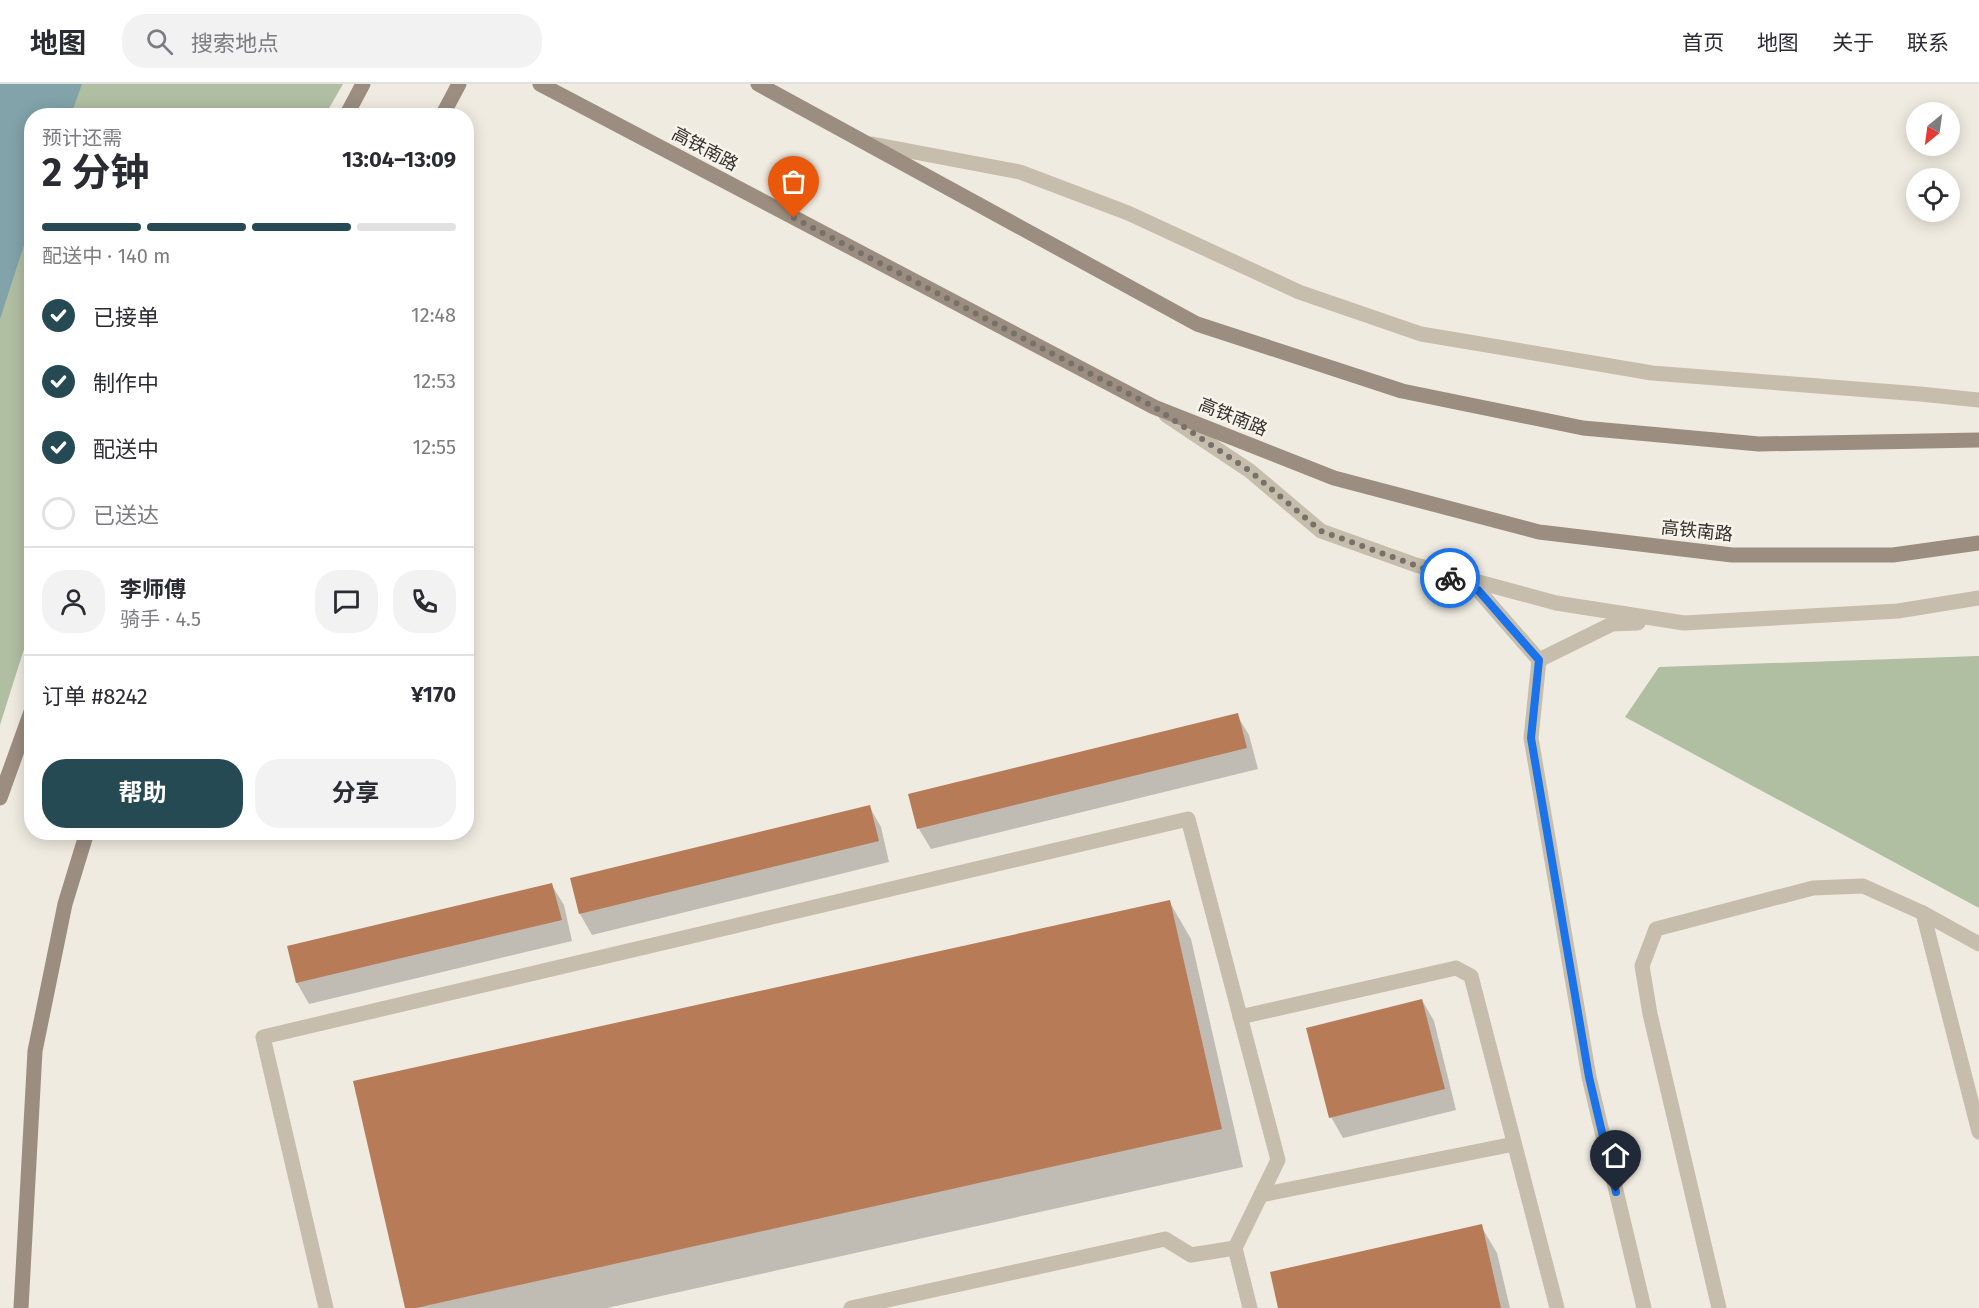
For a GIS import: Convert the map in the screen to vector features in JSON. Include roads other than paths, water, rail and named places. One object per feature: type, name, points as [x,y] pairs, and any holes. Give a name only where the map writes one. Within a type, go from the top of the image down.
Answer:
[{"type":"main road","points":[[350,108],[363,84]]},
{"type":"main road","points":[[446,108],[459,84]]},
{"type":"main road","name":"高铁南路","points":[[540,84],[1154,407],[1334,478],[1539,532],[1732,555],[1893,555],[1979,543]]},
{"type":"main road","points":[[758,84],[1197,324],[1401,391],[1583,428],[1759,444],[1979,440]]},
{"type":"main road","points":[[0,798],[24,731]]},
{"type":"main road","points":[[21,1308],[35,1052],[65,904],[85,840]]},
{"type":"street","points":[[866,143],[1020,172],[1128,213],[1299,292],[1421,334],[1652,373],[1979,400]]},
{"type":"street","points":[[1154,407],[1250,471],[1321,531],[1478,590],[1539,660],[1531,738],[1589,1077],[1644,1308]]},
{"type":"street","points":[[1416,565],[1556,603],[1684,623]]},
{"type":"street","points":[[1539,660],[1612,624],[1684,623],[1898,611],[1979,598]]},
{"type":"street","points":[[326,1308],[263,1037],[1188,819],[1278,1160],[1235,1248],[1250,1308]]},
{"type":"street","points":[[1719,1308],[1653,1025],[1642,966],[1656,929],[1813,888],[1863,886],[1923,913],[1979,944]]},
{"type":"street","points":[[1923,913],[1979,1132]]},
{"type":"street","points":[[1240,1017],[1456,968],[1471,976],[1557,1308]]},
{"type":"street","points":[[1261,1195],[1514,1144]]},
{"type":"street","points":[[851,1308],[1165,1239],[1191,1255],[1235,1248]]},
{"type":"water","points":[[0,84],[82,84],[73,108],[24,108],[24,245],[0,319]]}]
